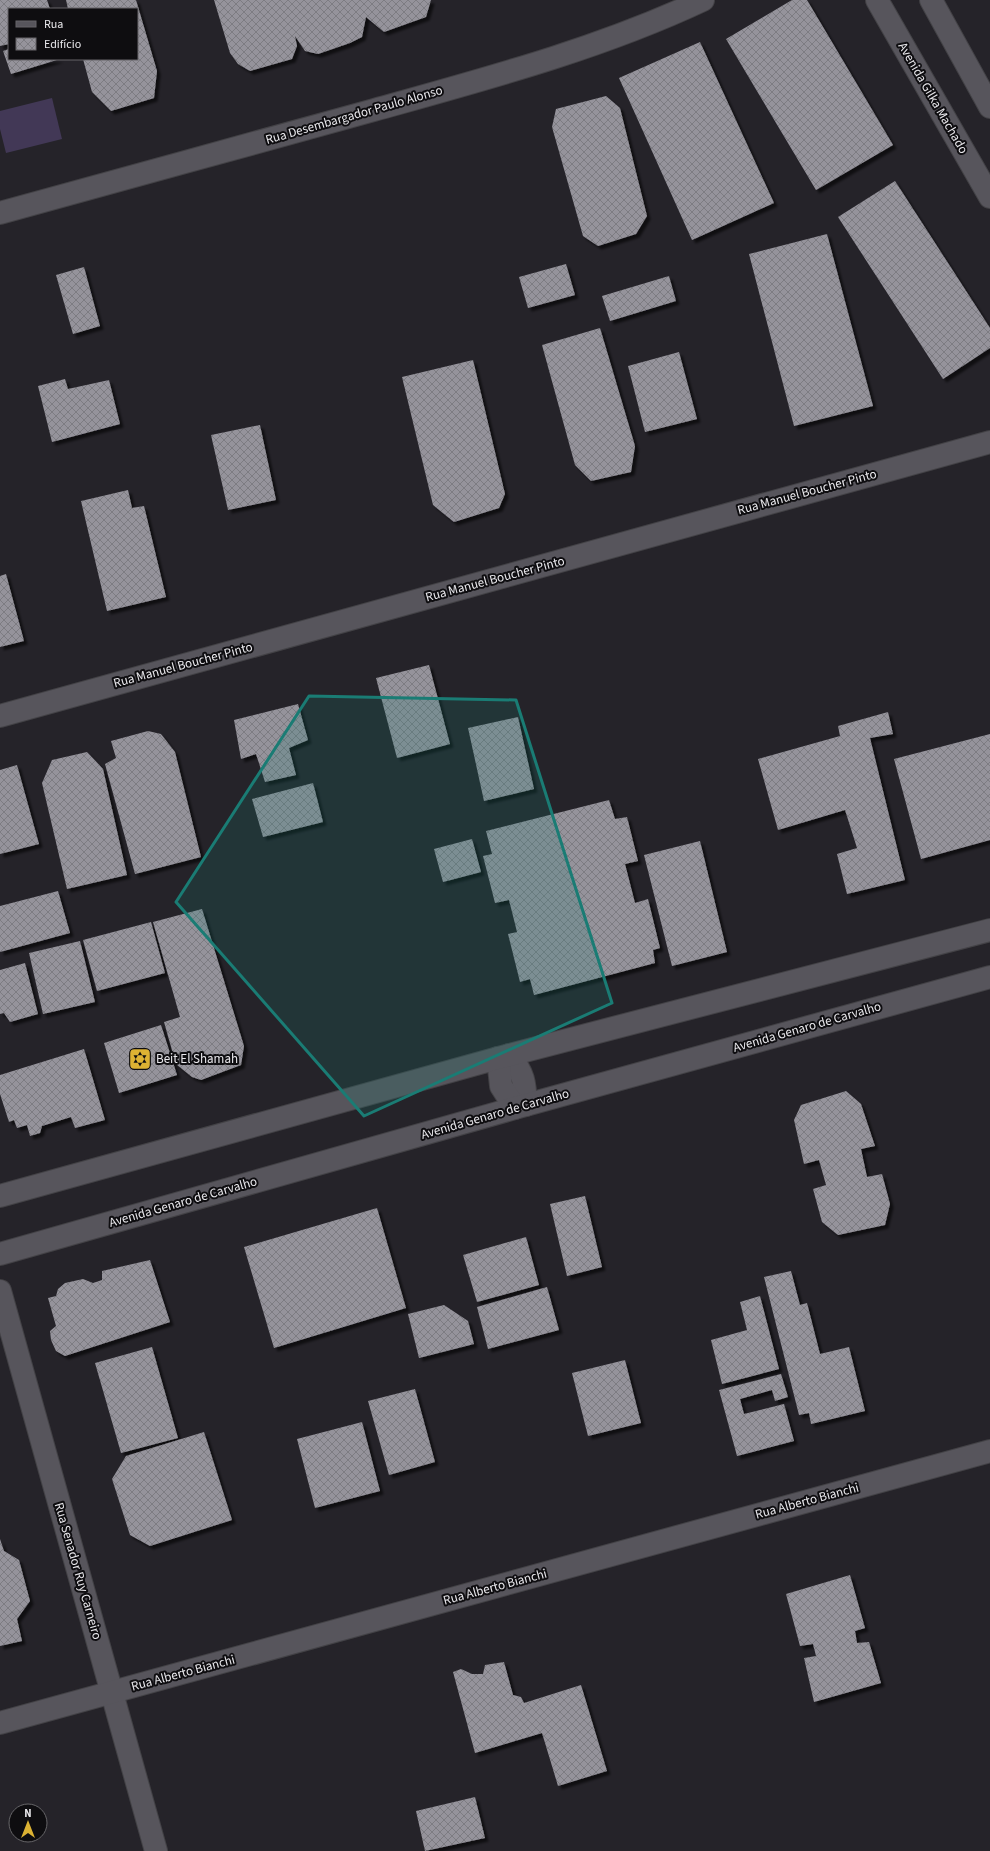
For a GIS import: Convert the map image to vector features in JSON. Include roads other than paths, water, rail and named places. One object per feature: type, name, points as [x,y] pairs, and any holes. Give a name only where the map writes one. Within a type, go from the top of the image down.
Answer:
[{"type":"street","name":"Rua Desembargador Paulo Alonso","points":[[0,213],[436,92],[593,45],[660,20],[703,0]]},
{"type":"street","name":"Avenida Gilka Machado","points":[[876,0],[990,197]]},
{"type":"street","points":[[931,0],[990,107]]},
{"type":"street","name":"Rua Manuel Boucher Pinto","points":[[0,716],[990,442]]},
{"type":"street","points":[[0,1196],[503,1057],[990,930]]},
{"type":"street","name":"Avenida Genaro de Carvalho","points":[[0,1254],[520,1107],[990,977]]},
{"type":"street","points":[[503,1057],[522,1075],[525,1084],[520,1107]]},
{"type":"street","name":"Rua Senador Ruy Carneiro","points":[[0,1292],[156,1851]]},
{"type":"street","name":"Rua Alberto Bianchi","points":[[0,1723],[990,1451]]},
{"type":"place","name":"Beit El Shamah","points":[[140,1059]]}]
